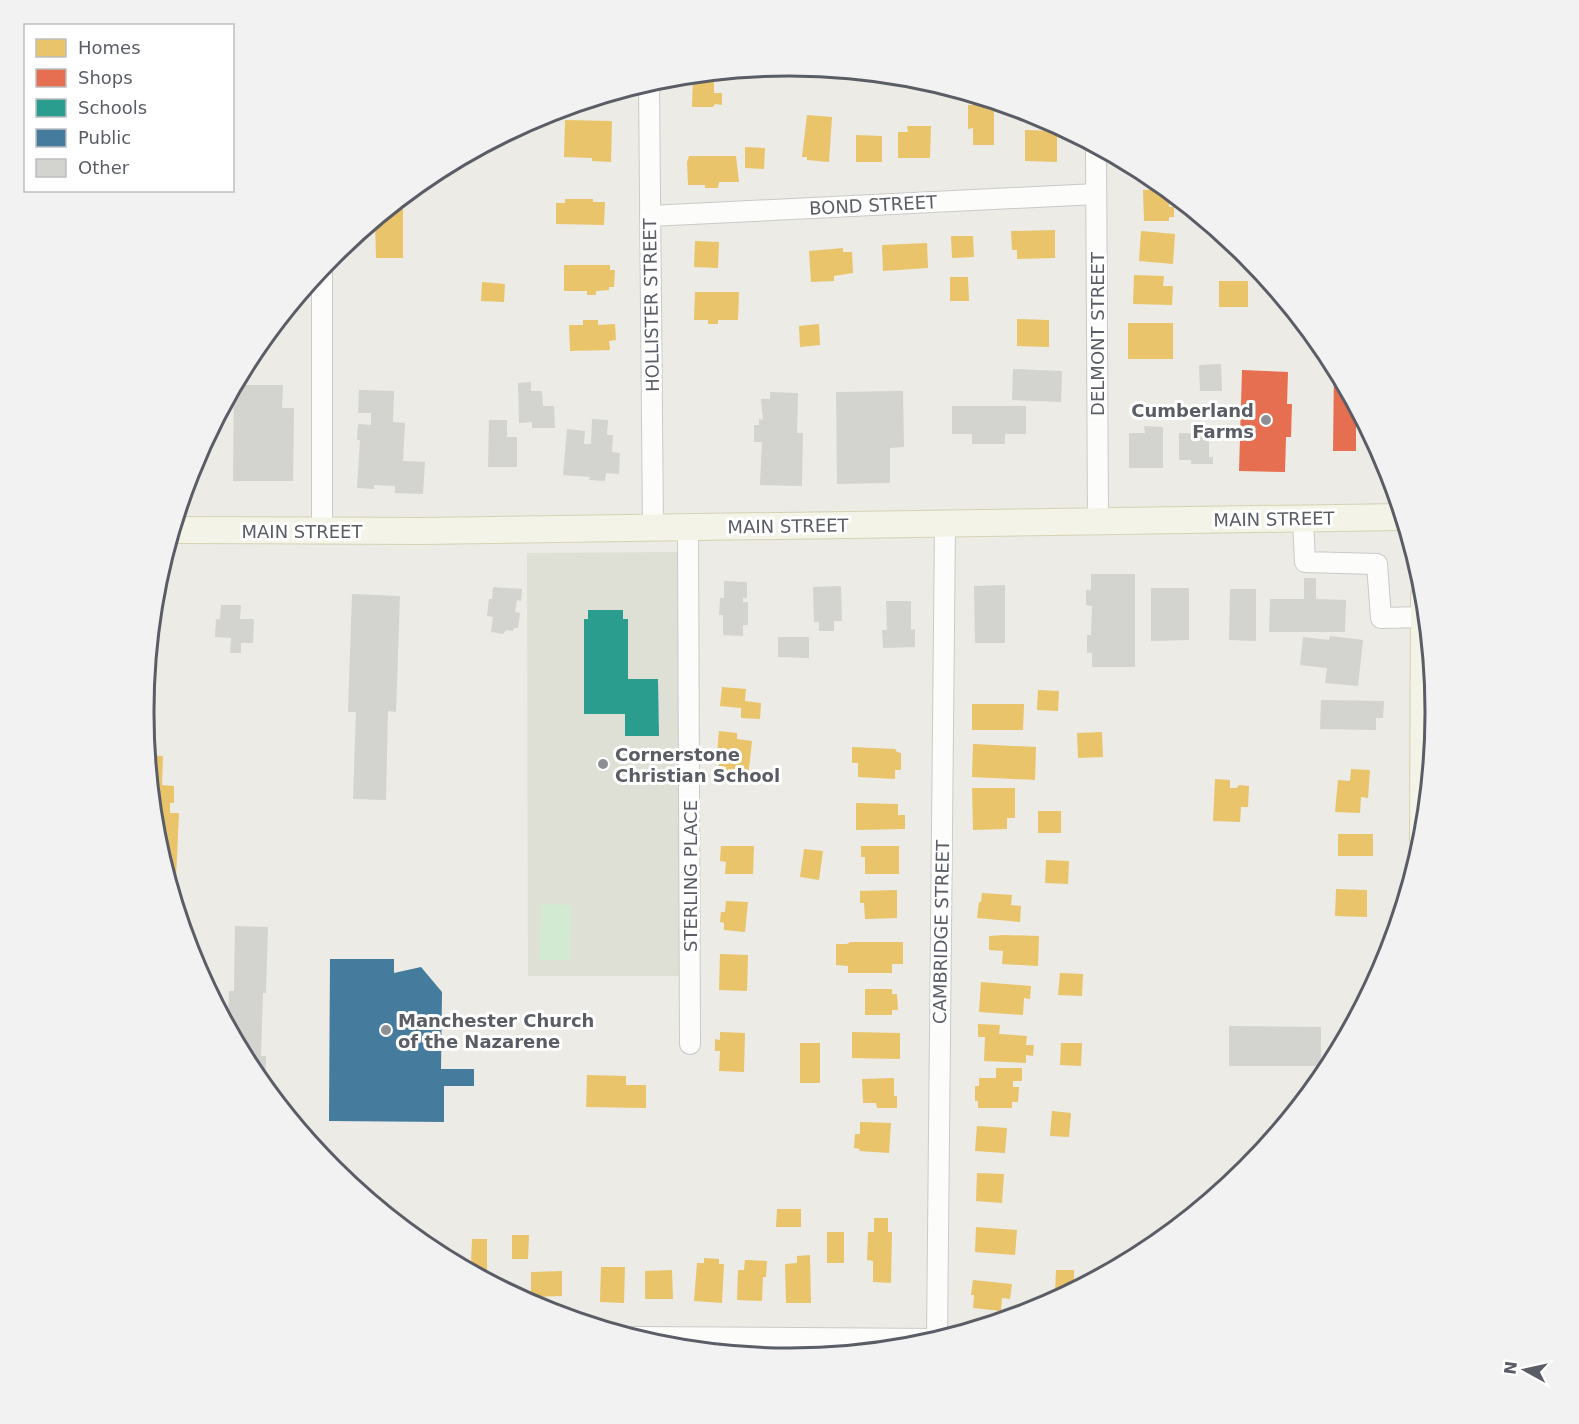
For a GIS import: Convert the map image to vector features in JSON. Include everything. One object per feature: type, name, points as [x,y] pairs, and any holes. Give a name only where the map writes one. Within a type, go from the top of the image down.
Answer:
[{"type":"main road","name":"MAIN STREET","points":[[181,530],[688,528],[1394,517]]},
{"type":"main road","points":[[1423,761],[1424,667]]},
{"type":"street","name":"HOLLISTER STREET","points":[[649,93],[653,528]]},
{"type":"street","name":"DELMONT STREET","points":[[1096,156],[1098,522]]},
{"type":"street","name":"BOND STREET","points":[[650,216],[1096,194]]},
{"type":"street","points":[[322,282],[322,531]]},
{"type":"street","points":[[1303,519],[1305,562],[1377,564],[1381,618],[1417,609]]},
{"type":"street","name":"CAMBRIDGE STREET","points":[[936,1330],[945,524]]},
{"type":"street","name":"STERLING PLACE","points":[[688,528],[690,1044]]},
{"type":"street","points":[[679,1337],[891,1339]]},
{"type":"shaded area","name":"Cornerstone Christian School","points":[[679,552],[679,976],[528,976],[527,553]]},
{"type":"green space","points":[[541,904],[571,905],[570,960],[540,960]]},
{"type":"building: Homes","points":[[714,81],[714,93],[722,93],[722,105],[692,107],[693,84]]},
{"type":"building: Homes","points":[[968,105],[994,110],[994,145],[973,145],[973,128],[968,129]]},
{"type":"building: Homes","points":[[807,115],[832,117],[829,162],[807,160],[807,157],[802,157]]},
{"type":"building: Homes","points":[[565,120],[612,121],[611,162],[592,161],[592,158],[564,157]]},
{"type":"building: Homes","points":[[907,126],[931,126],[930,158],[898,158],[898,132],[908,132]]},
{"type":"building: Homes","points":[[1025,130],[1046,131],[1057,136],[1057,162],[1025,161]]},
{"type":"building: Homes","points":[[856,135],[882,136],[882,162],[856,162]]},
{"type":"building: Homes","points":[[745,147],[765,148],[764,169],[745,168]]},
{"type":"building: Homes","points":[[689,156],[736,156],[739,182],[719,182],[718,188],[688,185]]},
{"type":"building: Homes","points":[[1143,190],[1151,190],[1169,203],[1169,207],[1174,207],[1174,217],[1169,217],[1169,221],[1144,221]]},
{"type":"building: Homes","points":[[565,199],[593,199],[593,202],[605,202],[604,225],[556,224],[556,203],[565,203]]},
{"type":"building: Homes","points":[[403,208],[403,258],[376,258],[375,230]]},
{"type":"building: Homes","points":[[1055,230],[1055,258],[1017,259],[1017,250],[1012,250],[1011,231]]},
{"type":"building: Homes","points":[[1141,231],[1175,234],[1173,264],[1139,261]]},
{"type":"building: Homes","points":[[951,236],[973,236],[974,257],[952,258]]},
{"type":"building: Homes","points":[[695,241],[719,242],[718,268],[694,267]]},
{"type":"building: Homes","points":[[927,243],[928,268],[883,271],[882,245]]},
{"type":"building: Homes","points":[[843,248],[843,252],[852,252],[853,273],[834,276],[834,281],[811,282],[809,251]]},
{"type":"building: Homes","points":[[564,265],[610,265],[610,270],[615,270],[614,287],[609,287],[609,290],[596,291],[596,295],[587,295],[587,291],[564,291]]},
{"type":"building: Homes","points":[[1134,275],[1164,276],[1163,286],[1173,286],[1172,305],[1133,304]]},
{"type":"building: Homes","points":[[950,277],[968,277],[969,301],[950,301]]},
{"type":"building: Homes","points":[[1219,281],[1248,281],[1248,307],[1219,307]]},
{"type":"building: Homes","points":[[482,282],[505,284],[504,302],[481,301]]},
{"type":"building: Homes","points":[[695,292],[739,292],[738,320],[718,320],[718,324],[708,324],[708,320],[694,320]]},
{"type":"building: Homes","points":[[1017,319],[1049,320],[1049,347],[1017,346]]},
{"type":"building: Homes","points":[[583,320],[598,320],[598,325],[615,324],[616,340],[609,341],[610,350],[570,351],[569,325],[583,325]]},
{"type":"building: Homes","points":[[1128,323],[1173,323],[1173,359],[1128,359]]},
{"type":"building: Homes","points":[[819,324],[820,345],[800,347],[799,326]]},
{"type":"building: Homes","points":[[722,687],[746,689],[745,701],[761,703],[760,719],[741,718],[741,708],[720,706]]},
{"type":"building: Homes","points":[[1038,690],[1059,691],[1058,711],[1037,710]]},
{"type":"building: Homes","points":[[972,704],[1024,704],[1023,730],[972,730]]},
{"type":"building: Homes","points":[[719,731],[737,733],[737,739],[752,741],[748,778],[718,775],[719,763],[716,763]]},
{"type":"building: Homes","points":[[1102,732],[1103,757],[1078,758],[1077,733]]},
{"type":"building: Homes","points":[[973,744],[1036,747],[1035,780],[972,777]]},
{"type":"building: Homes","points":[[852,747],[895,749],[901,753],[901,770],[895,770],[895,779],[858,777],[858,763],[852,763]]},
{"type":"building: Homes","points":[[155,755],[163,756],[162,785],[174,786],[174,803],[170,803],[170,813],[179,813],[176,876],[166,836]]},
{"type":"building: Homes","points":[[1351,769],[1370,770],[1368,798],[1361,797],[1360,813],[1335,812],[1338,780],[1350,781]]},
{"type":"building: Homes","points":[[1215,779],[1230,780],[1230,788],[1237,788],[1239,785],[1249,786],[1248,807],[1241,807],[1240,822],[1213,821]]},
{"type":"building: Homes","points":[[972,788],[1015,788],[1015,818],[1007,818],[1007,829],[973,830]]},
{"type":"building: Homes","points":[[856,803],[898,804],[898,815],[905,815],[905,829],[856,830]]},
{"type":"building: Homes","points":[[1038,811],[1061,811],[1061,833],[1038,833]]},
{"type":"building: Homes","points":[[1338,834],[1373,834],[1373,856],[1338,856]]},
{"type":"building: Homes","points":[[721,846],[754,846],[753,874],[725,874],[726,862],[720,861]]},
{"type":"building: Homes","points":[[861,846],[899,846],[899,874],[865,874],[865,857],[861,857]]},
{"type":"building: Homes","points":[[804,849],[823,851],[819,880],[800,877]]},
{"type":"building: Homes","points":[[1046,860],[1069,861],[1068,884],[1045,883]]},
{"type":"building: Homes","points":[[1336,889],[1367,890],[1367,917],[1335,916]]},
{"type":"building: Homes","points":[[897,890],[897,918],[865,919],[864,903],[860,903],[860,891]]},
{"type":"building: Homes","points":[[982,893],[1012,895],[1011,905],[1021,906],[1020,922],[977,918]]},
{"type":"building: Homes","points":[[726,901],[748,902],[745,932],[724,930],[724,923],[720,922],[721,912],[725,912]]},
{"type":"building: Homes","points":[[989,936],[1039,936],[1038,966],[1002,964],[1003,951],[989,950]]},
{"type":"building: Homes","points":[[903,942],[903,964],[892,964],[892,973],[848,973],[848,966],[836,965],[836,944]]},
{"type":"building: Homes","points":[[720,954],[748,955],[747,991],[719,990]]},
{"type":"building: Homes","points":[[1060,973],[1083,974],[1082,996],[1058,995]]},
{"type":"building: Homes","points":[[981,982],[1031,986],[1030,999],[1024,998],[1023,1015],[979,1012]]},
{"type":"building: Homes","points":[[865,989],[892,989],[892,994],[897,994],[898,1010],[892,1010],[892,1015],[865,1015]]},
{"type":"building: Homes","points":[[978,1024],[1000,1025],[999,1034],[1027,1036],[1026,1045],[1034,1045],[1033,1056],[1026,1055],[1026,1063],[984,1061],[985,1037],[978,1037]]},
{"type":"building: Homes","points":[[720,1032],[745,1033],[744,1072],[719,1071],[720,1051],[715,1051],[715,1039],[720,1040]]},
{"type":"building: Homes","points":[[852,1032],[900,1033],[900,1059],[852,1058]]},
{"type":"building: Homes","points":[[800,1043],[820,1043],[820,1083],[800,1083]]},
{"type":"building: Homes","points":[[1061,1043],[1082,1043],[1081,1066],[1060,1065]]},
{"type":"building: Homes","points":[[996,1068],[1022,1068],[1022,1081],[1013,1081],[1013,1087],[1019,1087],[1018,1102],[1012,1102],[1012,1108],[978,1108],[978,1101],[975,1101],[975,1086],[979,1086],[979,1078],[996,1078]]},
{"type":"building: Homes","points":[[587,1075],[626,1076],[626,1085],[646,1085],[646,1108],[586,1107]]},
{"type":"building: Homes","points":[[894,1078],[897,1108],[877,1108],[876,1103],[863,1103],[862,1079]]},
{"type":"building: Homes","points":[[1052,1111],[1071,1113],[1069,1137],[1050,1136]]},
{"type":"building: Homes","points":[[860,1122],[891,1123],[889,1153],[859,1151],[860,1149],[854,1148],[855,1134],[860,1134]]},
{"type":"building: Homes","points":[[977,1126],[1007,1128],[1005,1153],[975,1151]]},
{"type":"building: Homes","points":[[977,1173],[1004,1174],[1002,1203],[976,1201]]},
{"type":"building: Homes","points":[[777,1209],[801,1209],[801,1227],[776,1227]]},
{"type":"building: Homes","points":[[874,1218],[888,1218],[888,1232],[892,1232],[891,1283],[873,1282],[873,1261],[867,1260],[868,1232],[874,1232]]},
{"type":"building: Homes","points":[[976,1227],[1017,1230],[1015,1255],[975,1252]]},
{"type":"building: Homes","points":[[827,1232],[844,1232],[844,1263],[827,1263]]},
{"type":"building: Homes","points":[[512,1235],[529,1235],[528,1259],[512,1259]]},
{"type":"building: Homes","points":[[472,1239],[487,1239],[487,1270],[471,1261]]},
{"type":"building: Homes","points":[[810,1255],[811,1303],[786,1303],[785,1264],[797,1263],[797,1256]]},
{"type":"building: Homes","points":[[704,1258],[719,1259],[719,1264],[724,1264],[722,1303],[694,1301],[697,1263],[704,1263]]},
{"type":"building: Homes","points":[[745,1260],[767,1261],[766,1277],[763,1277],[762,1301],[737,1300],[738,1270],[744,1270]]},
{"type":"building: Homes","points":[[601,1267],[625,1267],[624,1303],[600,1302]]},
{"type":"building: Homes","points":[[672,1270],[673,1299],[645,1299],[645,1271]]},
{"type":"building: Homes","points":[[1056,1270],[1074,1270],[1074,1280],[1055,1289]]},
{"type":"building: Homes","points":[[562,1271],[562,1296],[541,1297],[531,1292],[531,1272]]},
{"type":"building: Homes","points":[[973,1280],[1012,1284],[1010,1299],[1002,1298],[1001,1311],[973,1308],[974,1295],[971,1295]]},
{"type":"building: Shops","name":"Cumberland Farms","points":[[1242,370],[1288,372],[1287,404],[1292,404],[1291,437],[1286,437],[1285,472],[1239,471]]},
{"type":"building: Shops","points":[[1334,384],[1356,425],[1356,451],[1333,451]]},
{"type":"building: Schools","points":[[588,610],[623,610],[623,619],[628,619],[628,679],[658,679],[659,736],[625,736],[625,714],[584,714],[584,619],[588,619]]},
{"type":"building: Public","name":"Manchester Church of the Nazarene","points":[[330,959],[394,959],[394,973],[421,967],[442,992],[441,1069],[474,1069],[474,1086],[444,1086],[444,1122],[329,1121]]},
{"type":"building: Other","points":[[1221,364],[1222,391],[1200,391],[1199,365]]},
{"type":"building: Other","points":[[1013,369],[1062,371],[1061,402],[1012,400]]},
{"type":"building: Other","points":[[531,382],[531,391],[542,391],[543,406],[554,406],[555,428],[532,428],[532,422],[519,423],[518,383]]},
{"type":"building: Other","points":[[245,385],[283,385],[282,408],[294,408],[293,481],[233,481],[234,404],[239,394]]},
{"type":"building: Other","points":[[359,390],[394,391],[393,422],[405,423],[403,461],[425,462],[423,494],[395,493],[395,486],[374,485],[374,489],[357,488],[360,440],[357,440],[358,424],[371,425],[371,413],[358,413]]},
{"type":"building: Other","points":[[903,391],[904,447],[890,448],[890,483],[837,484],[836,392]]},
{"type":"building: Other","points":[[770,392],[798,393],[797,433],[803,433],[802,486],[760,485],[762,442],[754,442],[754,425],[759,425],[759,419],[763,420],[761,399],[770,399]]},
{"type":"building: Other","points":[[952,406],[1026,406],[1026,434],[1005,434],[1005,444],[972,444],[972,434],[952,434]]},
{"type":"building: Other","points":[[592,419],[608,420],[607,435],[613,435],[612,452],[620,453],[619,474],[606,473],[605,481],[589,480],[590,477],[563,475],[567,429],[585,431],[584,444],[591,444]]},
{"type":"building: Other","points":[[489,420],[507,420],[507,437],[517,437],[517,467],[488,467]]},
{"type":"building: Other","points":[[1144,426],[1163,427],[1163,468],[1129,468],[1129,433],[1145,433]]},
{"type":"building: Other","points":[[1179,433],[1209,434],[1209,457],[1213,457],[1213,464],[1191,464],[1191,460],[1179,460]]},
{"type":"building: Other","points":[[1091,574],[1135,574],[1135,667],[1092,667],[1092,653],[1087,653],[1087,635],[1091,635],[1092,606],[1086,605],[1086,590],[1091,590]]},
{"type":"building: Other","points":[[1304,578],[1316,578],[1316,599],[1346,600],[1345,632],[1269,632],[1270,599],[1304,599]]},
{"type":"building: Other","points":[[724,581],[747,582],[747,598],[743,598],[743,602],[748,602],[748,625],[743,625],[743,636],[723,635],[723,615],[719,615],[720,598],[724,598]]},
{"type":"building: Other","points":[[1005,585],[1005,643],[975,643],[974,586]]},
{"type":"building: Other","points":[[841,586],[842,621],[834,621],[834,631],[819,631],[819,622],[814,622],[813,587]]},
{"type":"building: Other","points":[[493,587],[522,589],[521,601],[517,600],[515,612],[520,613],[518,628],[514,628],[513,631],[506,630],[503,634],[491,632],[493,617],[487,616]]},
{"type":"building: Other","points":[[1151,588],[1189,588],[1189,640],[1151,641]]},
{"type":"building: Other","points":[[1230,589],[1256,589],[1256,641],[1229,640]]},
{"type":"building: Other","points":[[352,594],[400,596],[396,712],[388,711],[386,800],[353,799],[356,712],[348,712]]},
{"type":"building: Other","points":[[886,601],[911,601],[911,630],[915,629],[915,647],[883,648],[882,630],[887,630]]},
{"type":"building: Other","points":[[221,605],[241,605],[240,619],[254,619],[253,643],[241,643],[241,653],[230,653],[231,638],[215,637],[216,619],[220,619]]},
{"type":"building: Other","points":[[1330,636],[1363,640],[1358,686],[1325,683],[1327,668],[1300,665],[1303,637],[1329,640]]},
{"type":"building: Other","points":[[778,637],[809,637],[809,658],[778,657]]},
{"type":"building: Other","points":[[1321,700],[1384,701],[1383,718],[1376,718],[1376,730],[1320,729]]},
{"type":"building: Other","points":[[235,926],[268,927],[261,1056],[266,1056],[265,1071],[228,1009],[229,991],[234,991]]},
{"type":"building: Other","points":[[1229,1026],[1321,1027],[1321,1060],[1317,1066],[1229,1066]]},
{"type":"place","name":"Cumberland Farms","points":[[1266,420]]},
{"type":"place","name":"Cornerstone Christian School","points":[[603,764]]},
{"type":"place","name":"Manchester Church of the Nazarene","points":[[386,1030]]}]
